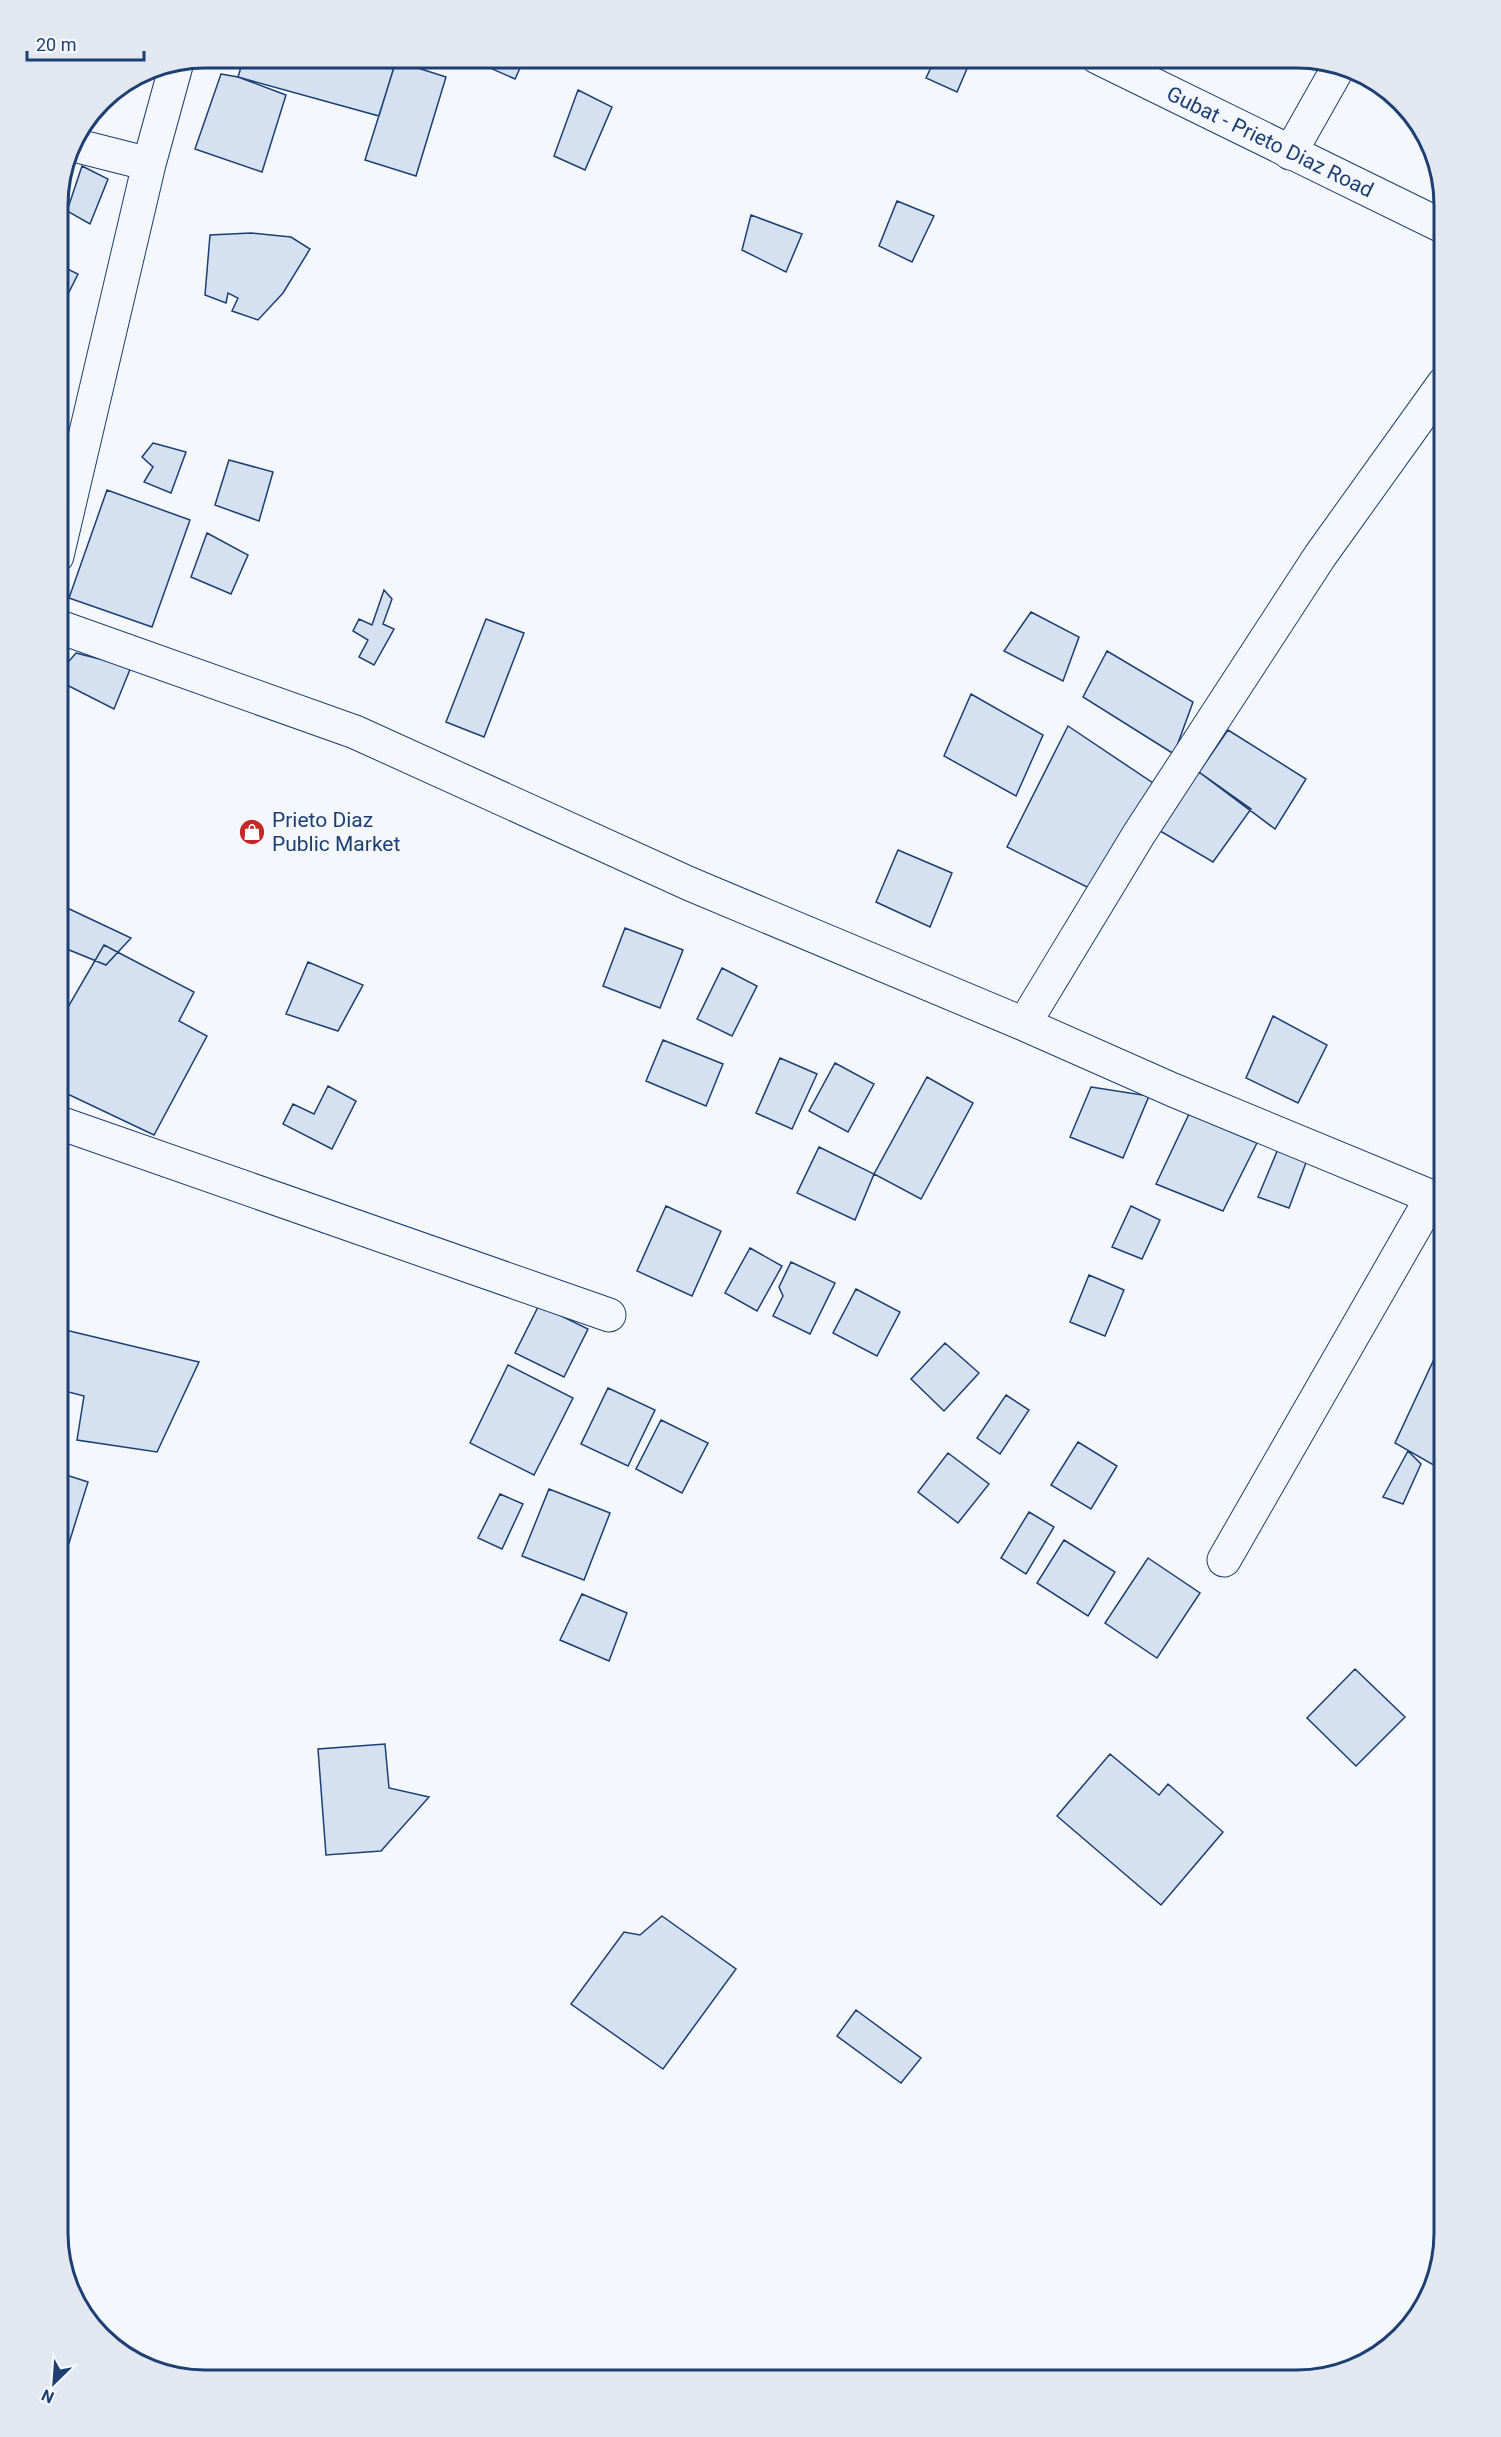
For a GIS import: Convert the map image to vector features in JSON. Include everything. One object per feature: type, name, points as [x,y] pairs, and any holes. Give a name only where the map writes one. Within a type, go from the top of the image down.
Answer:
[{"type":"street","name":"Gubat - Prieto Diaz Road","points":[[1119,68],[1433,222]]},
{"type":"street","points":[[68,508],[149,164],[175,71]]},
{"type":"street","points":[[1290,153],[1335,73]]},
{"type":"street","points":[[81,147],[149,164]]},
{"type":"street","points":[[1024,1024],[1139,834],[1320,556],[1433,398]]},
{"type":"street","points":[[68,630],[355,732],[690,884],[1433,1198]]},
{"type":"street","points":[[68,1126],[609,1315]]},
{"type":"street","points":[[1224,1560],[1433,1208]]},
{"type":"building","points":[[241,67],[394,67],[379,116],[238,77]]},
{"type":"building","points":[[394,67],[415,67],[446,77],[416,176],[365,160]]},
{"type":"building","points":[[488,67],[520,67],[515,79]]},
{"type":"building","points":[[931,68],[967,68],[957,92],[926,78]]},
{"type":"building","points":[[221,74],[238,77],[286,95],[262,172],[195,149]]},
{"type":"building","points":[[578,90],[612,107],[585,170],[554,156]]},
{"type":"building","points":[[82,166],[108,179],[90,224],[68,212]]},
{"type":"building","points":[[897,201],[934,216],[912,262],[879,246]]},
{"type":"building","points":[[751,215],[802,234],[786,272],[742,250]]},
{"type":"building","points":[[251,233],[291,237],[310,249],[283,293],[258,320],[232,311],[238,298],[228,293],[226,303],[205,295],[210,235]]},
{"type":"building","points":[[68,269],[78,274],[68,294]]},
{"type":"building","points":[[153,443],[186,452],[171,493],[144,482],[153,467],[142,457]]},
{"type":"building","points":[[229,460],[273,472],[259,521],[215,505]]},
{"type":"building","points":[[107,490],[190,520],[152,627],[69,598]]},
{"type":"building","points":[[207,533],[248,555],[231,594],[191,577]]},
{"type":"building","points":[[384,590],[392,599],[383,624],[394,629],[374,665],[359,657],[368,640],[353,631],[359,619],[372,625]]},
{"type":"building","points":[[1031,612],[1079,637],[1063,681],[1004,651]]},
{"type":"building","points":[[486,619],[524,633],[484,737],[446,722]]},
{"type":"building","points":[[1107,651],[1193,702],[1174,754],[1083,697]]},
{"type":"building","points":[[76,653],[131,667],[114,709],[68,686],[68,662]]},
{"type":"building","points":[[971,694],[1043,735],[1016,796],[944,756]]},
{"type":"building","points":[[1068,726],[1153,783],[1091,889],[1007,847]]},
{"type":"building","points":[[1228,730],[1306,779],[1275,829],[1199,772]]},
{"type":"building","points":[[1199,772],[1251,809],[1213,862],[1150,825]]},
{"type":"building","points":[[898,850],[952,873],[930,927],[876,902]]},
{"type":"building","points":[[68,908],[131,938],[106,965],[68,949]]},
{"type":"building","points":[[625,928],[683,950],[660,1008],[603,986]]},
{"type":"building","points":[[104,945],[194,992],[179,1021],[207,1036],[154,1135],[68,1094],[68,1007]]},
{"type":"building","points":[[308,962],[363,985],[338,1031],[286,1014]]},
{"type":"building","points":[[722,968],[757,986],[732,1036],[697,1019]]},
{"type":"building","points":[[1273,1016],[1327,1045],[1298,1103],[1246,1078]]},
{"type":"building","points":[[663,1040],[723,1064],[706,1106],[646,1081]]},
{"type":"building","points":[[780,1058],[817,1074],[792,1129],[756,1113]]},
{"type":"building","points":[[835,1063],[874,1084],[848,1132],[809,1111]]},
{"type":"building","points":[[927,1077],[973,1103],[921,1199],[874,1174]]},
{"type":"building","points":[[328,1086],[356,1101],[332,1149],[283,1124],[293,1104],[314,1114]]},
{"type":"building","points":[[1091,1087],[1149,1096],[1123,1158],[1070,1137]]},
{"type":"building","points":[[1189,1114],[1257,1143],[1223,1211],[1156,1184]]},
{"type":"building","points":[[819,1147],[874,1174],[855,1220],[797,1193]]},
{"type":"building","points":[[1278,1149],[1307,1160],[1289,1208],[1258,1197]]},
{"type":"building","points":[[666,1206],[721,1231],[692,1296],[637,1271]]},
{"type":"building","points":[[1131,1206],[1160,1220],[1142,1259],[1112,1247]]},
{"type":"building","points":[[750,1248],[782,1266],[757,1311],[725,1293]]},
{"type":"building","points":[[791,1262],[835,1283],[810,1334],[773,1316],[783,1296],[779,1287]]},
{"type":"building","points":[[1089,1275],[1124,1290],[1105,1336],[1070,1322]]},
{"type":"building","points":[[856,1289],[900,1312],[877,1356],[833,1333]]},
{"type":"building","points":[[539,1305],[588,1329],[564,1377],[515,1353]]},
{"type":"building","points":[[68,1331],[199,1362],[157,1452],[77,1440],[84,1396],[68,1392]]},
{"type":"building","points":[[945,1343],[979,1373],[944,1411],[911,1379]]},
{"type":"building","points":[[1433,1361],[1433,1465],[1395,1443]]},
{"type":"building","points":[[508,1365],[573,1398],[534,1475],[470,1443]]},
{"type":"building","points":[[608,1388],[655,1410],[628,1466],[581,1444]]},
{"type":"building","points":[[1006,1395],[1029,1410],[1000,1454],[977,1438]]},
{"type":"building","points":[[661,1420],[708,1443],[682,1493],[636,1469]]},
{"type":"building","points":[[1078,1442],[1117,1466],[1091,1509],[1051,1485]]},
{"type":"building","points":[[1408,1451],[1421,1464],[1403,1504],[1383,1497]]},
{"type":"building","points":[[948,1453],[989,1484],[958,1523],[918,1492]]},
{"type":"building","points":[[68,1476],[88,1482],[68,1543]]},
{"type":"building","points":[[549,1489],[610,1513],[584,1580],[522,1556]]},
{"type":"building","points":[[500,1494],[523,1504],[502,1549],[478,1538]]},
{"type":"building","points":[[1029,1512],[1054,1527],[1026,1574],[1001,1558]]},
{"type":"building","points":[[1064,1540],[1115,1572],[1088,1616],[1037,1583]]},
{"type":"building","points":[[1148,1558],[1200,1593],[1157,1658],[1105,1623]]},
{"type":"building","points":[[582,1594],[627,1613],[609,1661],[560,1640]]},
{"type":"building","points":[[1355,1669],[1405,1717],[1356,1766],[1307,1718]]},
{"type":"building","points":[[385,1744],[389,1788],[429,1797],[381,1851],[326,1855],[318,1749]]},
{"type":"building","points":[[1110,1754],[1159,1795],[1168,1784],[1223,1832],[1161,1905],[1057,1816]]},
{"type":"building","points":[[662,1916],[736,1969],[663,2069],[571,2004],[624,1932],[640,1935]]},
{"type":"building","points":[[856,2010],[921,2058],[901,2083],[837,2036]]},
{"type":"place","name":"Prieto Diaz Public Market","points":[[252,832]]}]
